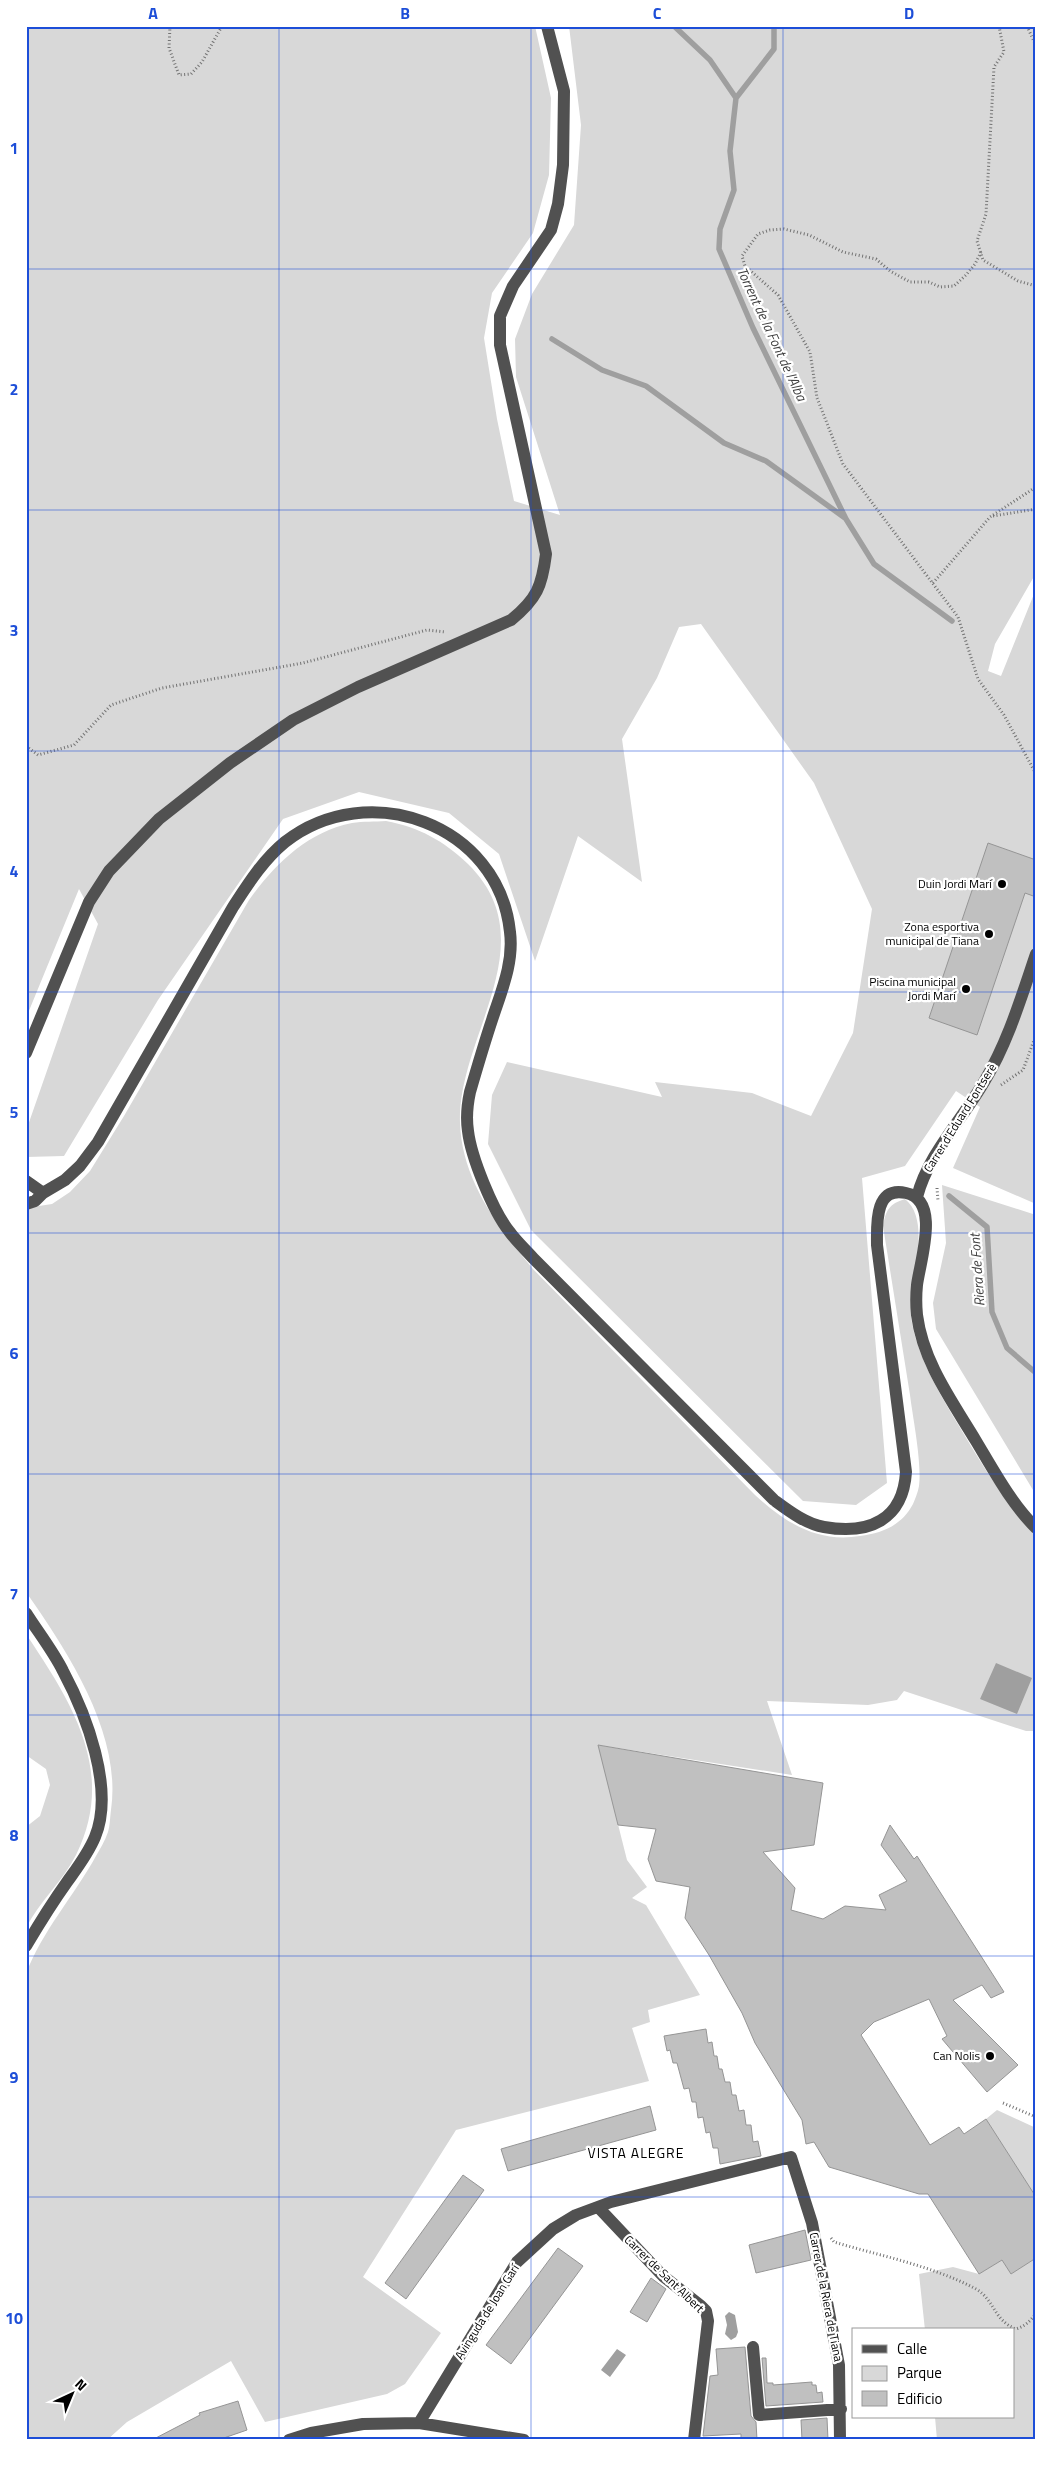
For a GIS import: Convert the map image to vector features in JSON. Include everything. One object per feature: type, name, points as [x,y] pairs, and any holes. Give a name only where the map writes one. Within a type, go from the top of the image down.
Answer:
[{"type":"street","points":[[26,1053],[89,902],[109,871],[159,819],[230,763],[293,720],[358,687],[511,620],[527,607],[537,594],[543,579],[546,554],[500,346],[500,316],[513,286],[551,230],[558,204],[563,165],[564,91],[547,26]]},
{"type":"street","points":[[26,1204],[35,1201],[42,1193],[65,1180],[80,1166],[98,1142],[251,878],[280,848],[298,835],[325,821],[360,813],[414,817],[448,832],[472,851],[485,865],[495,881],[506,907],[511,933],[508,972],[470,1092],[466,1111],[468,1132],[475,1157],[490,1196],[508,1230],[532,1258],[642,1365],[774,1500],[802,1519],[824,1527],[859,1528],[890,1516],[901,1501],[905,1486],[906,1472],[877,1245],[877,1218],[878,1208],[888,1196],[903,1192],[917,1198],[925,1210],[926,1225],[916,1298],[922,1344],[940,1381],[1004,1488],[1036,1528]]},
{"type":"street","name":"Carrer d'Eduard Fontserè","points":[[917,1198],[924,1172],[998,1059],[1036,954]]},
{"type":"street","points":[[26,1181],[42,1193]]},
{"type":"street","points":[[26,1190],[42,1193]]},
{"type":"street","points":[[26,1613],[62,1670],[86,1720],[96,1762],[102,1805],[96,1836],[88,1852],[41,1920],[26,1946]]},
{"type":"street","name":"Avinguda de Joan Garí","points":[[419,2423],[517,2262],[553,2229],[576,2216],[611,2202],[792,2157]]},
{"type":"street","name":"Carrer de la Riera de Tiana","points":[[792,2157],[812,2222],[839,2365],[840,2440]]},
{"type":"street","name":"Carrer de Sant Albert","points":[[598,2207],[657,2270],[706,2311],[708,2321],[694,2440]]},
{"type":"street","points":[[753,2347],[759,2415],[841,2409]]},
{"type":"street","points":[[289,2440],[311,2433],[363,2424],[419,2423],[469,2433],[515,2439]]},
{"type":"path","points":[[170,26],[170,48],[179,75],[191,74],[202,62],[222,26]]},
{"type":"path","points":[[999,26],[1004,52],[994,67],[994,101],[986,214],[978,241],[983,260],[1018,281],[1036,286]]},
{"type":"path","points":[[1027,26],[1036,46]]},
{"type":"path","points":[[980,252],[976,264],[966,276],[954,286],[940,287],[929,282],[910,282],[890,271],[876,259],[843,252],[809,234],[784,229],[770,230],[758,234],[742,256],[746,266],[778,295],[810,352],[817,398],[843,464],[958,617],[978,678],[1004,715],[1036,774]]},
{"type":"path","points":[[932,582],[990,517],[1036,487]]},
{"type":"path","points":[[990,517],[1036,509]]},
{"type":"path","points":[[26,746],[38,755],[74,744],[110,704],[162,688],[303,663],[428,630],[447,632]]},
{"type":"path","points":[[937,1188],[939,1205]]},
{"type":"path","points":[[1003,2103],[1036,2117]]},
{"type":"path","points":[[830,2237],[834,2242],[941,2274],[978,2290],[986,2297],[1005,2325],[1013,2328]]},
{"type":"path","points":[[1014,2328],[1023,2327],[1036,2313]]},
{"type":"green space","points":[[26,26],[535,26],[551,98],[549,175],[533,233],[492,293],[484,338],[497,419],[514,501],[560,515],[516,377],[515,339],[532,294],[574,225],[581,125],[569,26],[1036,26],[1036,573],[995,644],[988,671],[1001,676],[1036,589],[1036,1204],[953,1168],[980,1107],[956,1091],[905,1166],[862,1178],[887,1483],[856,1505],[803,1501],[531,1230],[488,1144],[492,1095],[507,1062],[662,1097],[655,1082],[752,1093],[811,1116],[853,1033],[872,909],[814,783],[701,624],[679,627],[657,678],[622,739],[642,882],[578,836],[535,961],[499,854],[449,813],[359,792],[283,819],[158,1000],[64,1156],[26,1157],[26,1131],[98,924],[79,889],[26,1018]]},
{"type":"green space","points":[[386,821],[409,827],[430,836],[450,848],[468,864],[491,894],[500,926],[500,958],[493,990],[471,1057],[463,1090],[460,1123],[462,1144],[467,1164],[474,1183],[484,1201],[507,1236],[533,1269],[755,1495],[778,1514],[803,1529],[830,1536],[844,1537],[876,1533],[897,1523],[909,1511],[918,1491],[920,1476],[917,1441],[883,1226],[889,1208],[895,1203],[905,1199],[914,1210],[918,1224],[919,1240],[911,1309],[915,1337],[938,1389],[985,1469],[1014,1509],[1036,1534],[1036,1731],[1026,1731],[904,1691],[897,1700],[868,1705],[767,1701],[792,1775],[598,1745],[627,1860],[647,1887],[632,1898],[646,1905],[700,1995],[648,2010],[650,2022],[632,2028],[649,2081],[456,2130],[363,2277],[441,2333],[405,2384],[387,2394],[265,2422],[231,2361],[127,2422],[107,2440],[26,2440],[26,1974],[49,1928],[101,1848],[110,1824],[112,1781],[108,1752],[100,1723],[88,1695],[59,1641],[26,1592],[26,1208],[52,1204],[70,1192],[90,1171],[249,900],[269,874],[293,852],[320,834],[352,823]]},
{"type":"green space","points":[[942,1185],[1036,1215],[1036,1495],[936,1329],[933,1303],[946,1243]]},
{"type":"green space","points":[[26,1634],[73,1712],[84,1739],[90,1767],[92,1795],[88,1825],[76,1855],[65,1874],[37,1909],[26,1928],[26,1827],[40,1816],[50,1785],[46,1769],[26,1755]]},
{"type":"green space","points":[[997,2110],[1036,2128],[1036,2197],[986,2119]]},
{"type":"green space","points":[[1036,2258],[1036,2440],[937,2440],[935,2418],[1014,2418],[1014,2328],[925,2328],[919,2274],[953,2267],[979,2274],[1002,2260],[1011,2274]]},
{"type":"shaded area","points":[[996,1663],[1032,1678],[1017,1714],[980,1699]]},
{"type":"shaded area","points":[[729,2312],[735,2315],[738,2332],[736,2337],[731,2340],[725,2334],[727,2325],[725,2316]]},
{"type":"shaded area","points":[[617,2349],[626,2355],[610,2377],[601,2370]]},
{"type":"building","points":[[988,843],[1036,860],[1036,897],[1025,893],[977,1035],[929,1018]]},
{"type":"building","points":[[598,1745],[823,1783],[814,1845],[763,1852],[795,1888],[791,1910],[823,1919],[845,1906],[886,1910],[879,1895],[907,1881],[881,1845],[890,1825],[914,1859],[917,1856],[1004,1992],[991,1998],[982,1985],[953,2000],[1018,2065],[987,2092],[942,2039],[947,2036],[929,1999],[874,2022],[861,2035],[930,2145],[959,2127],[964,2134],[986,2119],[1036,2197],[1036,2258],[1011,2274],[1002,2260],[979,2274],[928,2194],[919,2194],[829,2167],[814,2142],[806,2144],[802,2120],[755,2043],[742,2013],[709,1955],[685,1918],[690,1887],[656,1881],[648,1859],[656,1829],[618,1825]]},
{"type":"building","points":[[706,2029],[708,2043],[712,2042],[714,2056],[717,2056],[719,2069],[722,2069],[725,2082],[730,2082],[732,2095],[736,2095],[739,2111],[744,2110],[746,2125],[751,2125],[753,2142],[758,2141],[761,2156],[720,2164],[718,2148],[713,2148],[710,2132],[706,2133],[703,2117],[698,2118],[696,2102],[692,2102],[689,2088],[684,2089],[677,2063],[673,2063],[670,2050],[667,2051],[664,2036]]},
{"type":"building","points":[[650,2106],[656,2130],[508,2171],[501,2149]]},
{"type":"building","points":[[463,2175],[484,2190],[406,2299],[385,2283]]},
{"type":"building","points":[[805,2230],[811,2260],[756,2273],[749,2245]]},
{"type":"building","points":[[558,2248],[583,2266],[511,2364],[486,2345]]},
{"type":"building","points":[[651,2278],[666,2289],[647,2322],[630,2312]]},
{"type":"building","points":[[745,2347],[751,2416],[756,2422],[757,2440],[741,2440],[741,2434],[703,2436],[710,2376],[718,2375],[716,2349]]},
{"type":"building","points":[[762,2358],[766,2358],[767,2383],[773,2383],[773,2385],[812,2382],[812,2385],[816,2385],[817,2393],[822,2392],[823,2402],[766,2406]]},
{"type":"building","points":[[238,2401],[247,2430],[218,2440],[152,2440],[200,2415],[199,2413]]},
{"type":"building","points":[[827,2418],[828,2440],[802,2440],[801,2420]]},
{"type":"waterway","name":"Torrent de la Font de l'Alba","points":[[674,26],[710,60],[736,98],[730,151],[734,190],[720,229],[719,249],[753,328],[846,519],[874,564],[952,621]]},
{"type":"waterway","points":[[736,98],[774,49],[774,26]]},
{"type":"waterway","points":[[552,339],[602,370],[646,386],[724,443],[766,461],[845,518]]},
{"type":"waterway","name":"Riera de Font","points":[[949,1196],[987,1227],[992,1312],[1007,1348],[1036,1373]]},
{"type":"place","name":"Duin Jordi Marí","points":[[1002,884]]},
{"type":"place","name":"Zona esportiva municipal de Tiana","points":[[989,934]]},
{"type":"place","name":"Piscina municipal Jordi Marí","points":[[966,989]]},
{"type":"place","name":"Can Nolis","points":[[990,2056]]},
{"type":"district","name":"VISTA ALEGRE","points":[[636,2153]]}]
